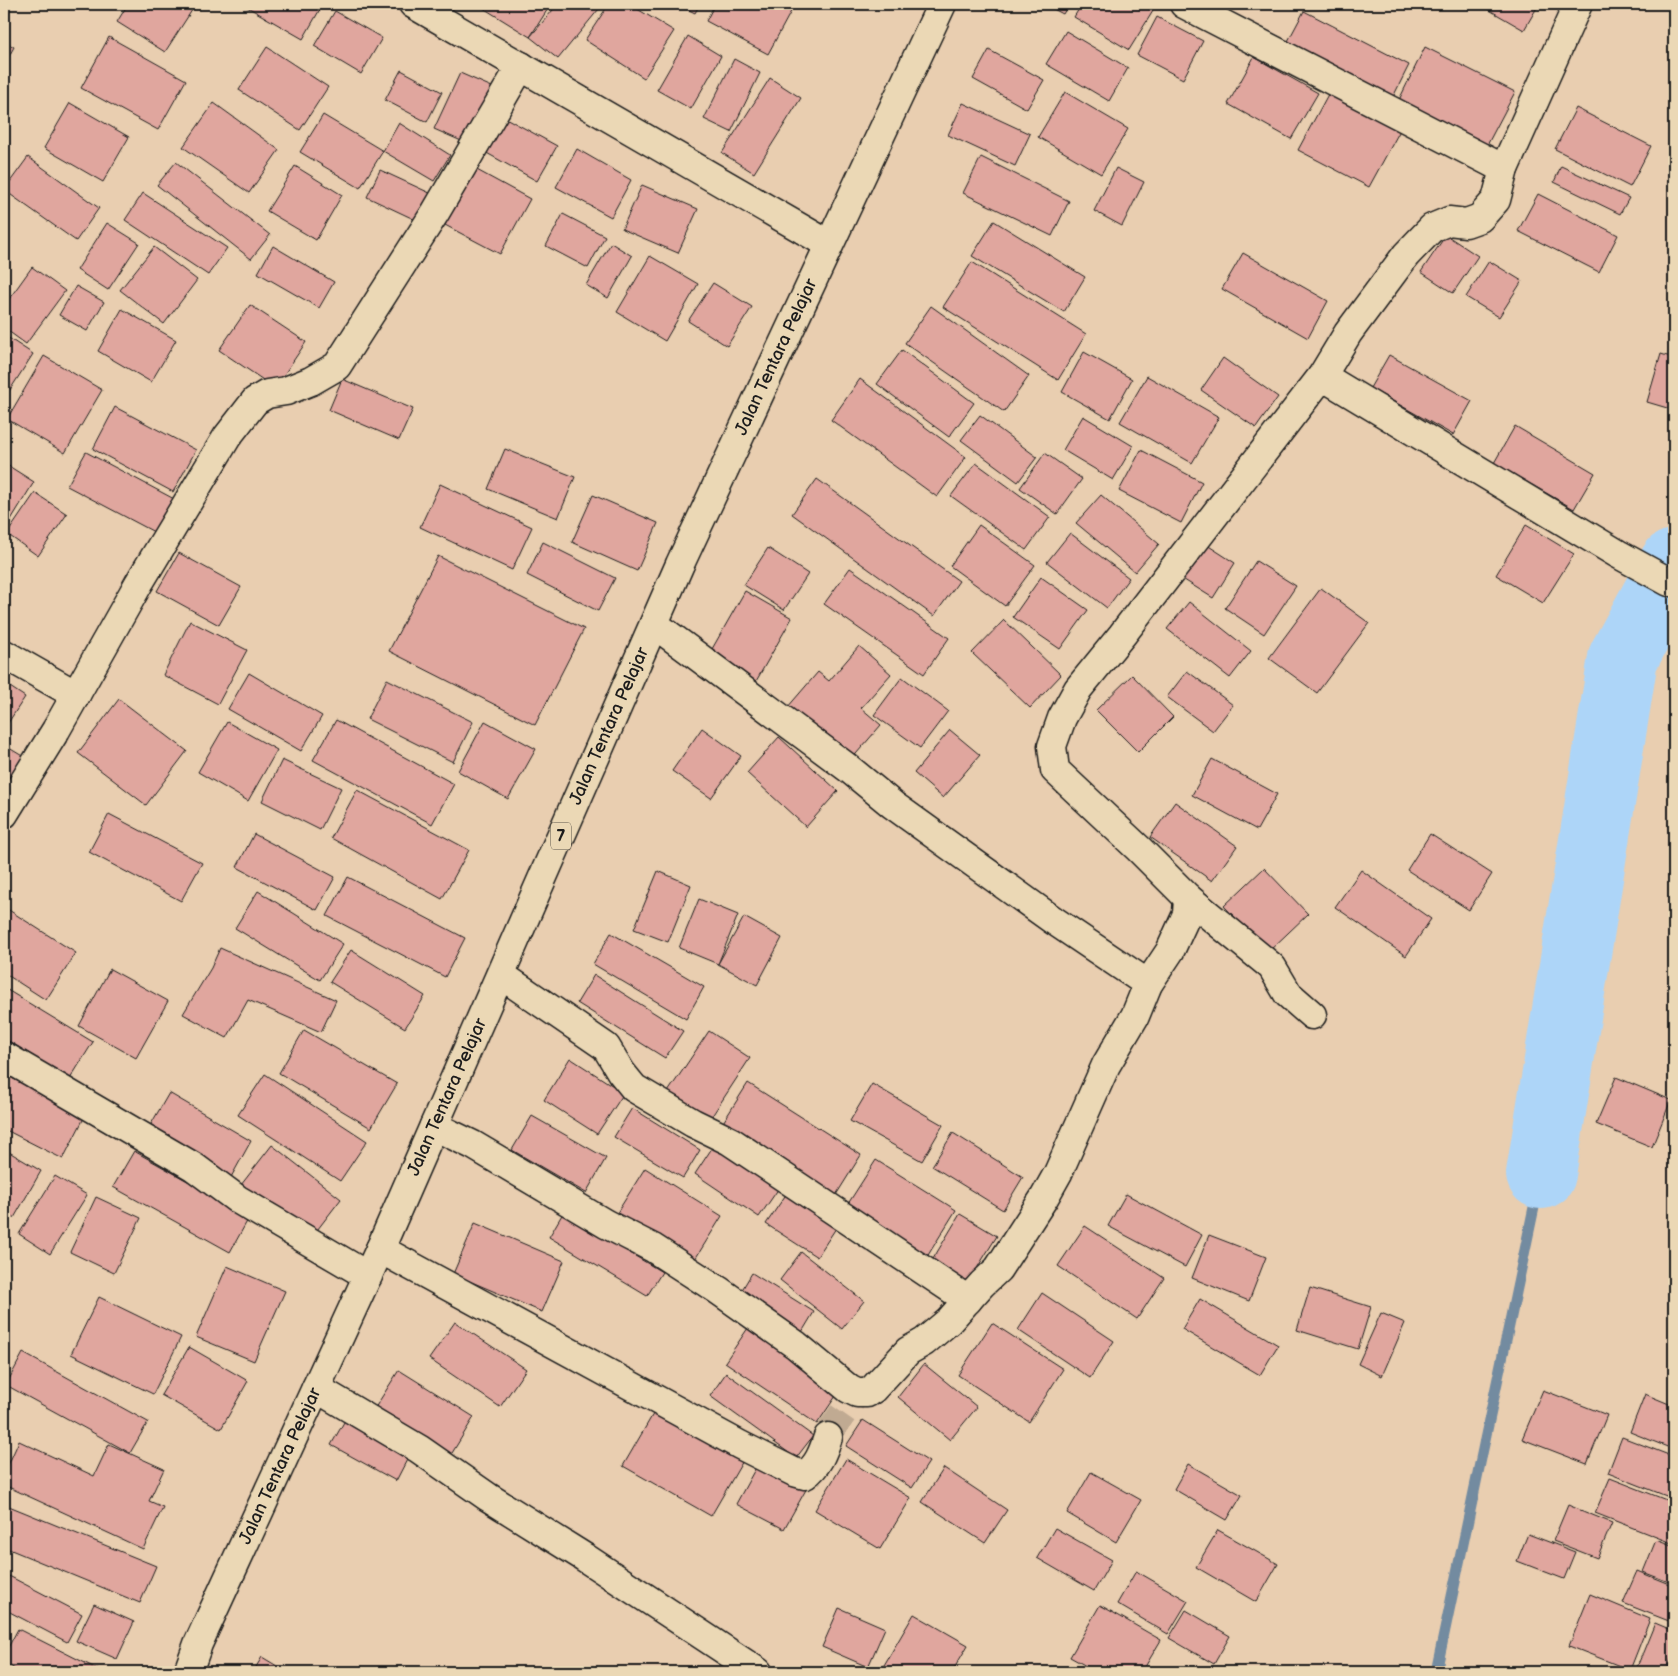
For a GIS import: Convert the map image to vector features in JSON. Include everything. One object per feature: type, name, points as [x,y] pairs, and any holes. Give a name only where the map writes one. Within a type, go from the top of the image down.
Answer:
[{"type":"main road","points":[[413,4],[828,244]]},
{"type":"main road","name":"Jalan Tentara Pelajar","points":[[188,1672],[198,1644],[380,1249],[680,564],[828,244],[942,4]]},
{"type":"main road","points":[[1184,4],[1504,168]]},
{"type":"main road","points":[[1312,1015],[1288,994],[1272,967],[1188,898],[1055,770],[1052,746],[1062,718],[1078,689],[1122,635],[1322,376],[1348,333],[1406,255],[1432,228],[1450,221],[1466,223],[1480,218],[1496,200],[1504,168],[1578,4]]},
{"type":"main road","points":[[4,814],[76,695],[139,583],[226,437],[255,400],[267,394],[286,391],[311,381],[337,366],[435,213],[521,66]]},
{"type":"main road","points":[[1322,376],[1618,554],[1668,580]]},
{"type":"main road","points":[[654,624],[848,768],[893,805],[1053,920],[1148,984]]},
{"type":"main road","points":[[4,654],[76,695]]},
{"type":"main road","points":[[434,1126],[473,1145],[606,1224],[654,1248],[802,1350],[849,1389],[857,1393],[867,1392],[873,1389],[908,1351],[924,1342],[950,1321],[998,1269],[1044,1198],[1068,1153],[1106,1066],[1135,1016],[1148,984],[1170,951],[1187,914],[1188,898]]},
{"type":"main road","points":[[500,974],[606,1046],[621,1072],[634,1088],[693,1123],[730,1141],[968,1300]]},
{"type":"main road","points":[[4,1056],[194,1168],[237,1200],[368,1276]]},
{"type":"main road","points":[[380,1249],[740,1445],[794,1472],[805,1475],[812,1470],[822,1456],[828,1438]]},
{"type":"main road","points":[[316,1388],[419,1449],[758,1672]]},
{"type":"building","points":[[128,4],[196,4],[165,52],[117,22]]},
{"type":"building","points":[[242,4],[323,4],[303,39]]},
{"type":"building","points":[[481,4],[551,4],[530,37],[480,6]]},
{"type":"building","points":[[558,4],[603,4],[558,59],[530,37]]},
{"type":"building","points":[[609,4],[629,4],[674,31],[644,78],[585,40]]},
{"type":"building","points":[[677,4],[700,4],[695,13]]},
{"type":"building","points":[[715,4],[795,4],[768,54],[706,21]]},
{"type":"building","points":[[1044,4],[1069,4],[1063,14]]},
{"type":"building","points":[[1082,4],[1140,4],[1153,11],[1129,50],[1074,17]]},
{"type":"building","points":[[1479,4],[1539,4],[1524,30]]},
{"type":"building","points":[[335,11],[382,38],[361,74],[314,46]]},
{"type":"building","points":[[1304,11],[1409,65],[1393,97],[1287,43]]},
{"type":"building","points":[[1157,17],[1203,41],[1183,79],[1137,55]]},
{"type":"building","points":[[1066,31],[1128,68],[1109,101],[1046,64]]},
{"type":"building","points":[[688,36],[721,56],[691,109],[657,90]]},
{"type":"building","points":[[109,37],[186,80],[158,130],[81,88]]},
{"type":"building","points":[[4,41],[14,47],[4,65]]},
{"type":"building","points":[[267,47],[328,87],[300,130],[239,90]]},
{"type":"building","points":[[1425,47],[1515,92],[1484,151],[1396,106]]},
{"type":"building","points":[[989,50],[1044,80],[1027,109],[973,79]]},
{"type":"building","points":[[1254,57],[1318,93],[1291,139],[1228,104]]},
{"type":"building","points":[[734,59],[760,73],[731,132],[704,119]]},
{"type":"building","points":[[401,70],[442,92],[427,122],[385,100]]},
{"type":"building","points":[[460,73],[492,87],[466,143],[434,129]]},
{"type":"building","points":[[770,78],[801,98],[754,173],[722,153]]},
{"type":"building","points":[[1333,85],[1404,123],[1369,187],[1298,150]]},
{"type":"building","points":[[1065,92],[1128,129],[1101,174],[1038,137]]},
{"type":"building","points":[[70,103],[129,137],[103,182],[44,148]]},
{"type":"building","points":[[214,103],[279,150],[249,193],[183,147]]},
{"type":"building","points":[[963,103],[1030,134],[1015,166],[948,135]]},
{"type":"building","points":[[1576,108],[1651,146],[1630,187],[1555,149]]},
{"type":"building","points":[[323,115],[383,151],[360,188],[300,152]]},
{"type":"building","points":[[502,116],[557,146],[537,181],[483,151]]},
{"type":"building","points":[[399,123],[450,155],[434,181],[383,151]]},
{"type":"building","points":[[577,149],[631,180],[611,217],[556,187]]},
{"type":"building","points":[[28,157],[99,208],[76,241],[4,190]]},
{"type":"building","points":[[981,157],[1069,201],[1052,236],[963,193]]},
{"type":"building","points":[[176,162],[270,235],[251,259],[157,185]]},
{"type":"building","points":[[295,166],[342,195],[316,240],[267,211]]},
{"type":"building","points":[[1561,166],[1629,198],[1620,214],[1554,182]]},
{"type":"building","points":[[1116,168],[1144,182],[1122,226],[1094,211]]},
{"type":"building","points":[[475,169],[530,199],[500,254],[445,225]]},
{"type":"building","points":[[380,170],[432,194],[420,222],[367,197]]},
{"type":"building","points":[[642,185],[698,209],[678,253],[622,229]]},
{"type":"building","points":[[143,193],[227,248],[208,275],[125,220]]},
{"type":"building","points":[[1538,194],[1618,235],[1599,272],[1518,231]]},
{"type":"building","points":[[563,214],[605,236],[588,268],[546,246]]},
{"type":"building","points":[[994,221],[1085,277],[1064,312],[972,256]]},
{"type":"building","points":[[107,223],[139,243],[108,290],[77,270]]},
{"type":"building","points":[[1446,235],[1478,256],[1453,293],[1421,272]]},
{"type":"building","points":[[611,243],[632,256],[608,298],[586,285]]},
{"type":"building","points":[[273,246],[334,282],[319,308],[258,273]]},
{"type":"building","points":[[154,247],[197,280],[164,324],[120,290]]},
{"type":"building","points":[[1243,253],[1328,301],[1308,338],[1222,289]]},
{"type":"building","points":[[650,256],[698,284],[665,341],[617,312]]},
{"type":"building","points":[[1489,261],[1522,281],[1499,317],[1466,297]]},
{"type":"building","points":[[972,262],[1086,334],[1058,380],[943,307]]},
{"type":"building","points":[[32,267],[65,291],[26,344],[4,328],[4,306]]},
{"type":"building","points":[[713,283],[752,307],[727,346],[688,321]]},
{"type":"building","points":[[76,286],[104,302],[87,331],[59,315]]},
{"type":"building","points":[[250,305],[306,342],[275,388],[219,350]]},
{"type":"building","points":[[931,306],[1029,376],[1004,412],[905,343]]},
{"type":"building","points":[[122,309],[176,340],[151,382],[98,351]]},
{"type":"building","points":[[4,335],[33,354],[6,396],[4,394]]},
{"type":"building","points":[[902,350],[974,403],[949,437],[877,384]]},
{"type":"building","points":[[1084,352],[1132,379],[1110,419],[1062,392]]},
{"type":"building","points":[[1661,354],[1674,358],[1674,410],[1647,402]]},
{"type":"building","points":[[1389,355],[1472,401],[1453,435],[1370,388]]},
{"type":"building","points":[[44,356],[102,390],[65,453],[7,419]]},
{"type":"building","points":[[1223,358],[1278,397],[1256,428],[1201,390]]},
{"type":"building","points":[[1147,376],[1219,417],[1192,463],[1120,422]]},
{"type":"building","points":[[342,379],[413,409],[399,440],[329,410]]},
{"type":"building","points":[[860,379],[966,457],[937,497],[831,420]]},
{"type":"building","points":[[115,407],[196,450],[173,492],[93,449]]},
{"type":"building","points":[[980,415],[1037,457],[1018,482],[961,440]]},
{"type":"building","points":[[1083,416],[1133,446],[1113,480],[1063,450]]},
{"type":"building","points":[[1515,426],[1595,473],[1574,509],[1494,463]]},
{"type":"building","points":[[505,449],[575,477],[558,518],[488,489]]},
{"type":"building","points":[[1141,450],[1202,482],[1181,523],[1119,491]]},
{"type":"building","points":[[86,452],[176,500],[158,534],[67,486]]},
{"type":"building","points":[[1045,453],[1082,479],[1057,514],[1020,488]]},
{"type":"building","points":[[4,463],[34,482],[4,531]]},
{"type":"building","points":[[976,463],[1050,517],[1026,550],[951,496]]},
{"type":"building","points":[[817,479],[959,581],[934,616],[792,514]]},
{"type":"building","points":[[440,484],[532,527],[512,570],[420,527]]},
{"type":"building","points":[[35,493],[67,514],[38,556],[7,534]]},
{"type":"building","points":[[593,495],[658,523],[637,571],[572,542]]},
{"type":"building","points":[[1101,495],[1159,544],[1135,572],[1076,523]]},
{"type":"building","points":[[979,525],[1035,565],[1005,606],[950,566]]},
{"type":"building","points":[[1526,525],[1574,554],[1543,603],[1496,575]]},
{"type":"building","points":[[1070,533],[1129,578],[1107,608],[1047,562]]},
{"type":"building","points":[[543,542],[615,578],[598,611],[527,575]]},
{"type":"building","points":[[1204,543],[1235,563],[1213,598],[1181,578]]},
{"type":"building","points":[[768,548],[808,574],[784,610],[744,585]]},
{"type":"building","points":[[179,553],[241,587],[219,625],[157,591]]},
{"type":"building","points":[[438,556],[584,629],[535,725],[389,651]]},
{"type":"building","points":[[1256,561],[1296,586],[1264,634],[1225,608]]},
{"type":"building","points":[[850,568],[949,638],[924,674],[824,604]]},
{"type":"building","points":[[1041,577],[1088,610],[1060,649],[1013,617]]},
{"type":"building","points":[[1321,588],[1369,623],[1317,693],[1269,658]]},
{"type":"building","points":[[745,591],[792,618],[755,683],[708,656]]},
{"type":"building","points":[[1189,602],[1251,651],[1230,678],[1167,629]]},
{"type":"building","points":[[1004,620],[1061,675],[1030,708],[972,653]]},
{"type":"building","points":[[190,621],[247,650],[218,704],[163,675]]},
{"type":"building","points":[[859,646],[891,674],[861,708],[881,725],[850,761],[787,708],[818,672],[829,681]]},
{"type":"building","points":[[1187,671],[1233,705],[1213,731],[1167,697]]},
{"type":"building","points":[[249,673],[322,716],[301,751],[228,709]]},
{"type":"building","points":[[1132,675],[1173,717],[1138,752],[1096,710]]},
{"type":"building","points":[[902,677],[948,711],[920,748],[874,715]]},
{"type":"building","points":[[387,679],[473,722],[453,762],[367,719]]},
{"type":"building","points":[[4,683],[25,697],[4,729]]},
{"type":"building","points":[[119,699],[187,751],[146,805],[78,753]]},
{"type":"building","points":[[336,720],[454,784],[432,824],[313,760]]},
{"type":"building","points":[[485,721],[536,749],[508,799],[458,771]]},
{"type":"building","points":[[227,722],[277,750],[248,801],[198,772]]},
{"type":"building","points":[[702,728],[741,756],[711,798],[672,771]]},
{"type":"building","points":[[950,730],[980,755],[943,798],[914,773]]},
{"type":"building","points":[[779,737],[838,791],[806,827],[747,773]]},
{"type":"building","points":[[4,745],[34,763],[4,790]]},
{"type":"building","points":[[1212,759],[1277,794],[1257,830],[1192,795]]},
{"type":"building","points":[[282,760],[341,788],[320,830],[262,801]]},
{"type":"building","points":[[357,790],[469,850],[442,899],[331,838]]},
{"type":"building","points":[[1175,802],[1237,846],[1212,881],[1150,837]]},
{"type":"building","points":[[109,814],[202,863],[181,901],[89,852]]},
{"type":"building","points":[[254,834],[335,877],[317,910],[237,867]]},
{"type":"building","points":[[1430,834],[1492,874],[1469,910],[1407,870]]},
{"type":"building","points":[[1264,868],[1308,914],[1268,952],[1224,906]]},
{"type":"building","points":[[1361,870],[1431,919],[1406,956],[1335,907]]},
{"type":"building","points":[[658,871],[691,885],[668,942],[634,929]]},
{"type":"building","points":[[348,877],[465,938],[445,977],[327,916]]},
{"type":"building","points":[[258,891],[343,944],[320,980],[235,928]]},
{"type":"building","points":[[699,899],[738,915],[718,964],[679,948]]},
{"type":"building","points":[[4,907],[76,953],[46,1000],[4,973]]},
{"type":"building","points":[[744,917],[782,938],[757,985],[718,964]]},
{"type":"building","points":[[611,933],[704,987],[686,1019],[593,964]]},
{"type":"building","points":[[220,948],[336,1000],[321,1032],[248,1000],[227,1038],[183,1014],[211,968]]},
{"type":"building","points":[[351,950],[425,996],[405,1028],[330,982]]},
{"type":"building","points":[[110,969],[168,1001],[136,1058],[79,1026]]},
{"type":"building","points":[[594,975],[683,1031],[665,1058],[577,1003]]},
{"type":"building","points":[[4,988],[93,1042],[70,1079],[4,1038]]},
{"type":"building","points":[[304,1030],[397,1084],[371,1128],[279,1073]]},
{"type":"building","points":[[709,1031],[750,1058],[708,1122],[666,1095]]},
{"type":"building","points":[[570,1058],[624,1093],[597,1134],[544,1100]]},
{"type":"building","points":[[4,1074],[85,1116],[63,1159],[4,1129]]},
{"type":"building","points":[[265,1074],[367,1141],[340,1181],[238,1115]]},
{"type":"building","points":[[1616,1077],[1671,1100],[1652,1147],[1596,1124]]},
{"type":"building","points":[[748,1083],[861,1155],[836,1195],[722,1124]]},
{"type":"building","points":[[872,1084],[943,1125],[922,1161],[850,1121]]},
{"type":"building","points":[[169,1093],[251,1141],[230,1179],[147,1131]]},
{"type":"building","points":[[632,1108],[700,1150],[683,1178],[614,1137]]},
{"type":"building","points":[[532,1116],[606,1158],[586,1193],[512,1150]]},
{"type":"building","points":[[953,1133],[1023,1177],[1003,1210],[932,1166]]},
{"type":"building","points":[[272,1145],[341,1199],[311,1238],[241,1185]]},
{"type":"building","points":[[714,1145],[779,1188],[759,1217],[695,1174]]},
{"type":"building","points":[[4,1149],[41,1171],[14,1218],[4,1212]]},
{"type":"building","points":[[134,1151],[250,1216],[230,1252],[113,1187]]},
{"type":"building","points":[[876,1160],[956,1210],[925,1260],[844,1210]]},
{"type":"building","points":[[645,1168],[722,1216],[692,1264],[615,1216]]},
{"type":"building","points":[[55,1176],[87,1195],[50,1254],[19,1234]]},
{"type":"building","points":[[787,1193],[838,1225],[817,1257],[766,1224]]},
{"type":"building","points":[[1126,1194],[1202,1235],[1185,1267],[1108,1226]]},
{"type":"building","points":[[96,1197],[141,1218],[114,1273],[70,1252]]},
{"type":"building","points":[[563,1213],[662,1272],[647,1296],[549,1237]]},
{"type":"building","points":[[960,1214],[997,1236],[966,1286],[930,1264]]},
{"type":"building","points":[[475,1223],[564,1261],[542,1312],[453,1274]]},
{"type":"building","points":[[1085,1226],[1164,1278],[1137,1319],[1058,1266]]},
{"type":"building","points":[[1209,1235],[1266,1257],[1249,1301],[1192,1278]]},
{"type":"building","points":[[801,1252],[864,1301],[842,1329],[780,1280]]},
{"type":"building","points":[[227,1266],[285,1291],[254,1361],[196,1337]]},
{"type":"building","points":[[752,1273],[814,1312],[802,1332],[740,1293]]},
{"type":"building","points":[[1310,1288],[1371,1307],[1358,1349],[1297,1330]]},
{"type":"building","points":[[1042,1293],[1114,1341],[1090,1378],[1018,1330]]},
{"type":"building","points":[[99,1297],[181,1337],[153,1394],[71,1354]]},
{"type":"building","points":[[1200,1299],[1278,1345],[1260,1375],[1182,1329]]},
{"type":"building","points":[[1381,1313],[1405,1323],[1382,1376],[1358,1364]]},
{"type":"building","points":[[455,1322],[526,1369],[500,1407],[429,1359]]},
{"type":"building","points":[[992,1323],[1063,1369],[1029,1422],[958,1375]]},
{"type":"building","points":[[748,1328],[840,1390],[817,1424],[725,1362]]},
{"type":"building","points":[[189,1347],[248,1381],[221,1429],[161,1395]]},
{"type":"building","points":[[23,1353],[148,1422],[130,1453],[6,1385]]},
{"type":"building","points":[[924,1364],[977,1407],[950,1440],[898,1397]]},
{"type":"building","points":[[399,1370],[474,1417],[449,1458],[373,1411]]},
{"type":"building","points":[[726,1373],[813,1436],[796,1458],[710,1396]]},
{"type":"building","points":[[1543,1390],[1607,1415],[1587,1464],[1522,1439]]},
{"type":"building","points":[[1645,1394],[1674,1406],[1674,1438],[1670,1448],[1630,1432]]},
{"type":"building","points":[[656,1409],[744,1459],[711,1516],[623,1466]]},
{"type":"building","points":[[348,1415],[412,1450],[396,1481],[331,1445]]},
{"type":"building","points":[[863,1420],[929,1462],[912,1488],[846,1446]]},
{"type":"building","points":[[1622,1437],[1674,1457],[1674,1499],[1608,1473]]},
{"type":"building","points":[[19,1441],[94,1476],[109,1444],[164,1469],[149,1501],[163,1507],[143,1549],[4,1485],[4,1474]]},
{"type":"building","points":[[846,1459],[911,1498],[880,1549],[815,1510]]},
{"type":"building","points":[[760,1460],[808,1486],[784,1529],[736,1504]]},
{"type":"building","points":[[1188,1464],[1242,1495],[1227,1520],[1174,1489]]},
{"type":"building","points":[[944,1468],[1007,1510],[985,1543],[922,1502]]},
{"type":"building","points":[[1091,1472],[1141,1500],[1116,1542],[1067,1513]]},
{"type":"building","points":[[1610,1478],[1674,1503],[1674,1544],[1595,1513]]},
{"type":"building","points":[[4,1504],[156,1566],[140,1603],[4,1547]]},
{"type":"building","points":[[1568,1505],[1612,1523],[1597,1558],[1553,1541]]},
{"type":"building","points":[[1055,1528],[1112,1560],[1094,1591],[1037,1558]]},
{"type":"building","points":[[1218,1530],[1278,1564],[1256,1602],[1196,1567]]},
{"type":"building","points":[[1528,1534],[1575,1552],[1564,1579],[1517,1561]]},
{"type":"building","points":[[1656,1540],[1674,1547],[1674,1584],[1643,1572]]},
{"type":"building","points":[[1136,1571],[1188,1601],[1168,1634],[1117,1604]]},
{"type":"building","points":[[1637,1571],[1674,1586],[1674,1623],[1623,1603]]},
{"type":"building","points":[[9,1576],[82,1614],[67,1642],[4,1609],[4,1585]]},
{"type":"building","points":[[1590,1594],[1650,1619],[1630,1670],[1569,1646]]},
{"type":"building","points":[[94,1604],[134,1622],[117,1659],[76,1641]]},
{"type":"building","points":[[1100,1605],[1161,1640],[1142,1672],[1097,1672],[1070,1657]]},
{"type":"building","points":[[839,1608],[885,1628],[868,1667],[822,1647]]},
{"type":"building","points":[[1186,1610],[1230,1636],[1214,1664],[1169,1638]]},
{"type":"building","points":[[914,1614],[968,1645],[952,1672],[880,1672]]},
{"type":"building","points":[[1655,1623],[1674,1631],[1674,1652],[1666,1672],[1635,1672]]},
{"type":"building","points":[[18,1629],[103,1672],[21,1672],[4,1663],[4,1655]]},
{"type":"building","points":[[262,1657],[287,1672],[253,1672]]},
{"type":"waterway","points":[[1541,1174],[1623,658],[1674,564]]},
{"type":"waterway","points":[[1436,1672],[1541,1174]]},
{"type":"tunnel","points":[[828,1437],[857,1393]]}]
